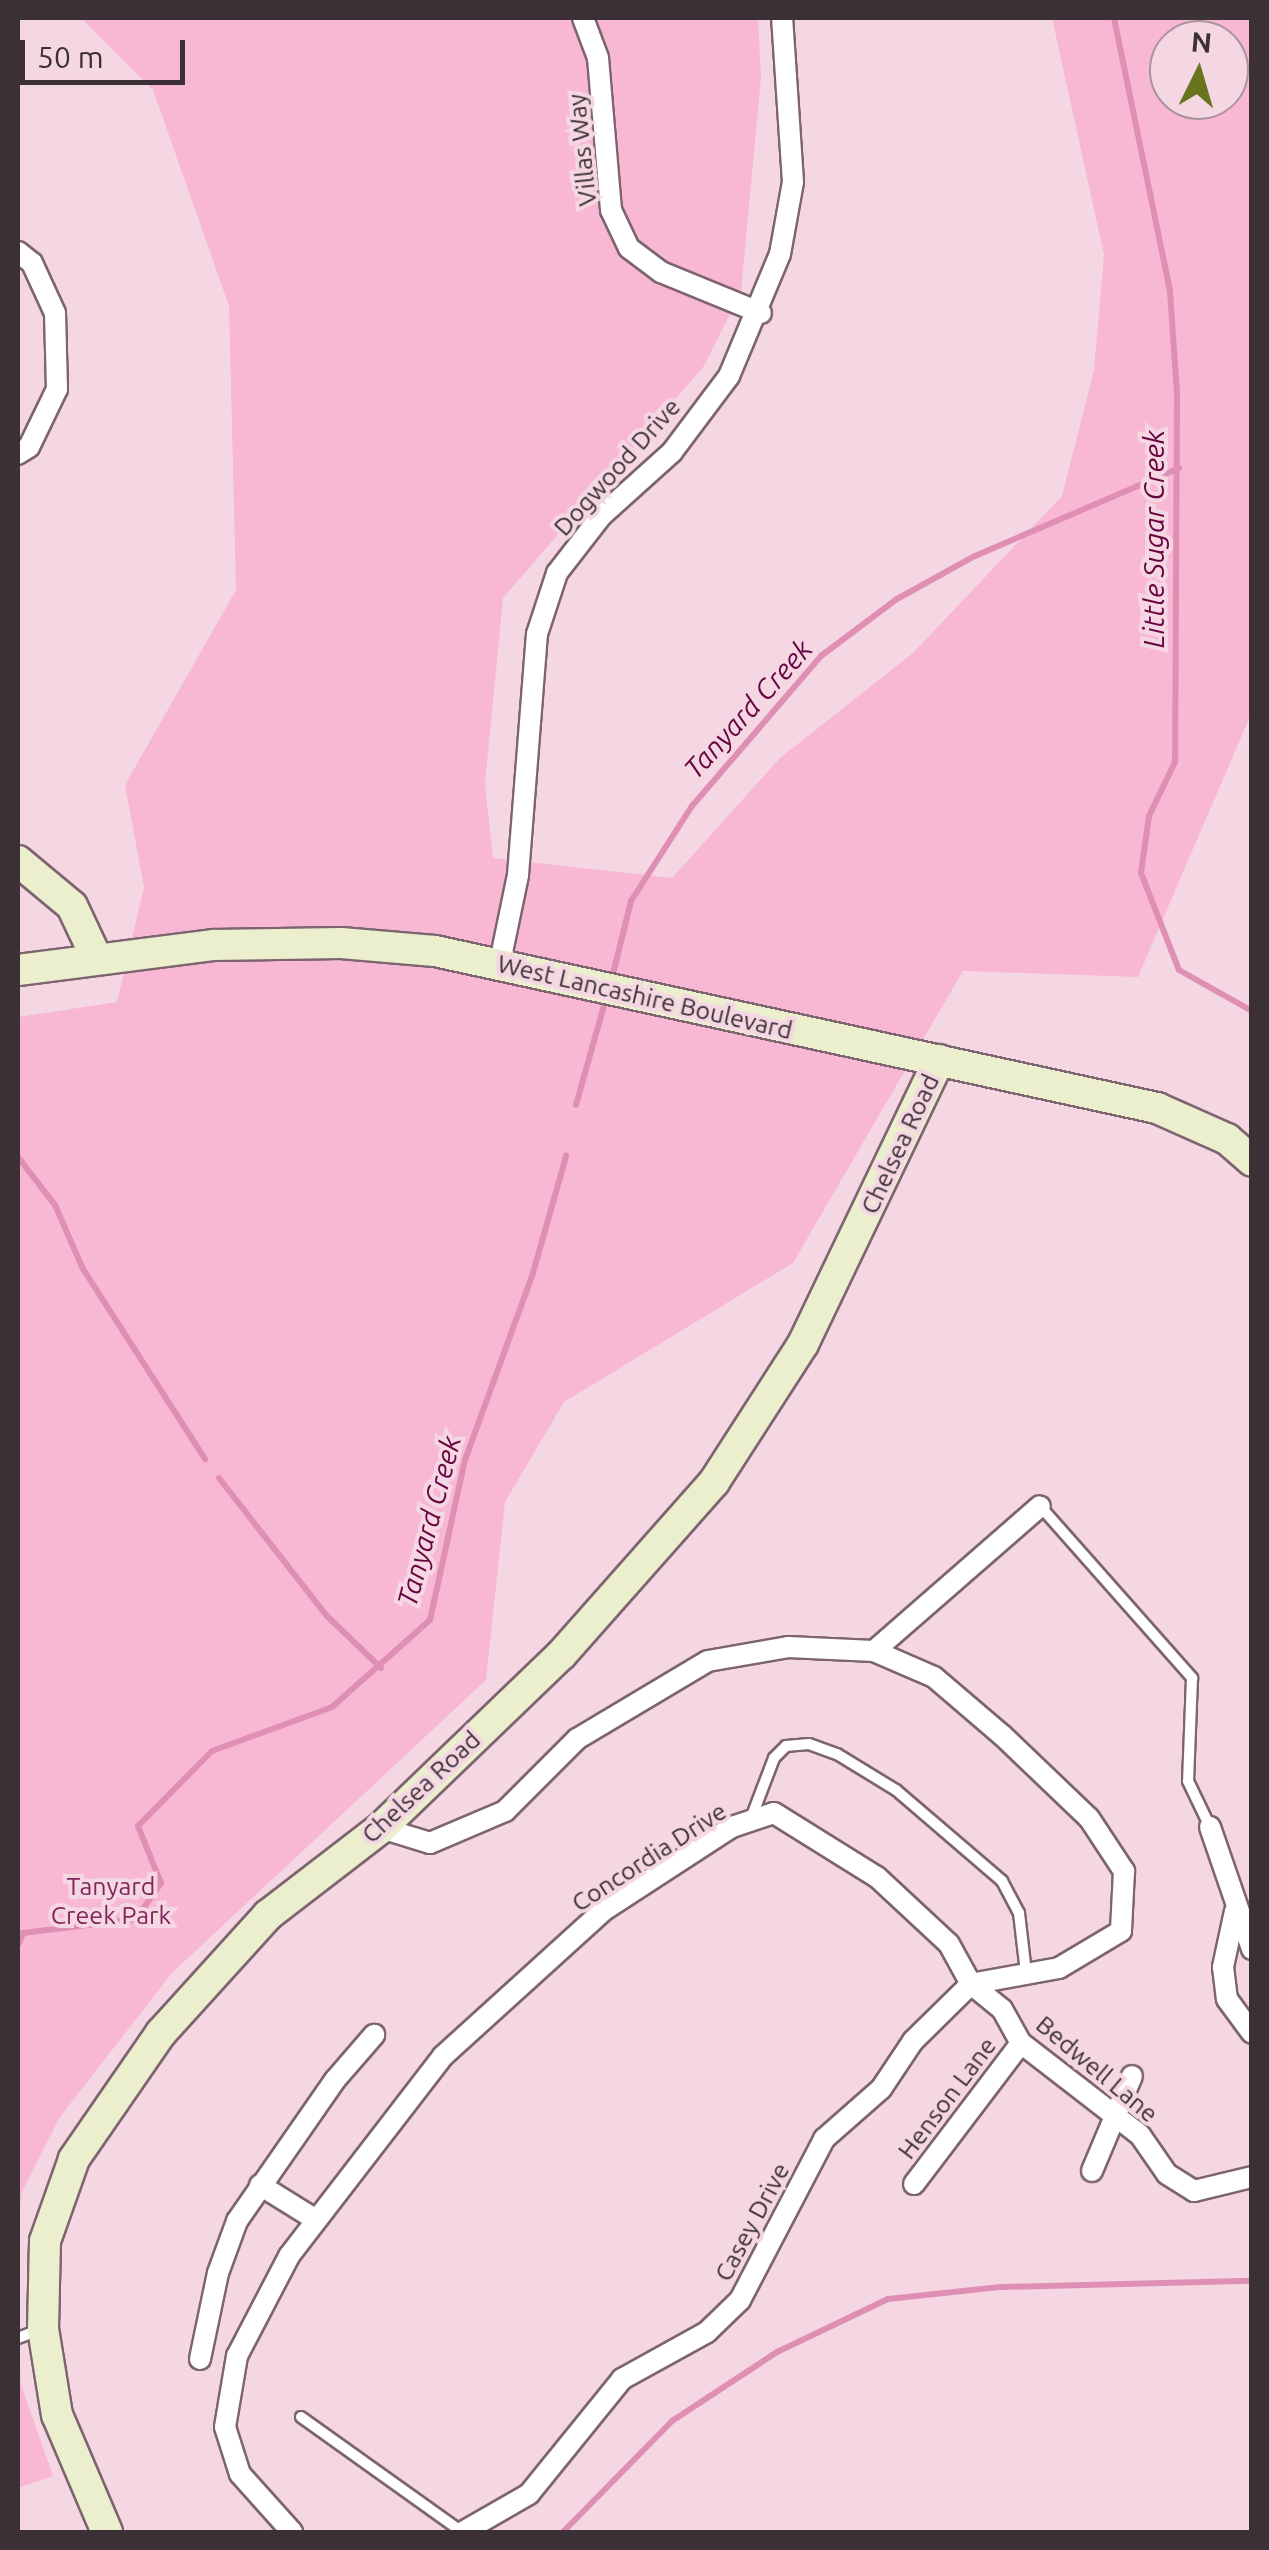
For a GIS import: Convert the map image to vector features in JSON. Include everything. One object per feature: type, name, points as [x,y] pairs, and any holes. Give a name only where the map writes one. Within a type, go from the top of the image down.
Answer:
[{"type":"street","name":"Villas Way","points":[[583,18],[598,58],[611,210],[629,248],[661,272],[761,313]]},
{"type":"street","name":"Dogwood Drive","points":[[515,966],[518,875],[537,634],[557,572],[600,516],[672,452],[729,376],[761,313],[780,254],[793,182],[782,18]]},
{"type":"street","points":[[18,252],[32,263],[55,313],[57,389],[29,447],[18,454]]},
{"type":"street","points":[[18,861],[72,906],[96,957]]},
{"type":"street","name":"West Lancashire Boulevard","points":[[18,970],[96,957],[214,945],[341,943],[515,966],[708,1014],[1156,1108],[1227,1138],[1252,1161]]},
{"type":"street","name":"Chelsea Road","points":[[107,2532],[57,2415],[30,2333],[46,2241],[74,2159],[161,2033],[268,1915],[381,1828],[561,1655],[714,1482],[803,1344],[940,1060]]},
{"type":"street","points":[[874,1651],[1040,1506]]},
{"type":"street","points":[[381,1828],[430,1843],[505,1811],[576,1739],[708,1662],[788,1647],[874,1651],[934,1677],[1002,1735],[1089,1818],[1124,1871],[1121,1931],[1059,1968],[971,1984]]},
{"type":"street","name":"Concordia Drive","points":[[292,2532],[240,2474],[226,2406],[244,2337],[313,2218],[396,2110],[501,2003],[604,1910],[750,1821],[774,1813],[877,1877],[949,1944],[971,1984]]},
{"type":"street","points":[[1210,1827],[1235,1911],[1252,1949]]},
{"type":"street","points":[[1235,1911],[1225,1983],[1227,1999],[1252,2032]]},
{"type":"street","name":"Bedwell Lane","points":[[971,1984],[1002,2008],[1021,2043],[1140,2135],[1167,2174],[1194,2190],[1252,2176]]},
{"type":"street","name":"Casey Drive","points":[[463,2532],[529,2494],[622,2379],[707,2332],[740,2300],[824,2139],[881,2089],[913,2041],[971,1984]]},
{"type":"street","points":[[200,2358],[218,2273],[237,2221],[374,2035]]},
{"type":"street","name":"Henson Lane","points":[[914,2184],[1021,2043]]},
{"type":"street","points":[[1092,2171],[1118,2119],[1132,2076]]},
{"type":"street","points":[[260,2185],[313,2218]]},
{"type":"lane","points":[[1040,1506],[1192,1678],[1188,1780],[1210,1827]]},
{"type":"lane","points":[[750,1821],[774,1758],[786,1746],[810,1744],[837,1754],[896,1790],[1002,1881],[1020,1913],[1026,1974]]},
{"type":"lane","points":[[301,2417],[463,2532]]},
{"type":"green space","name":"Tanyard Creek Park","points":[[81,18],[758,18],[761,78],[741,292],[704,366],[503,598],[485,784],[493,858],[672,878],[780,758],[913,653],[1062,496],[1094,370],[1104,255],[1052,18],[1251,18],[1251,714],[1138,977],[963,971],[793,1263],[564,1402],[505,1502],[486,1680],[172,1973],[60,2117],[22,2192],[18,2219],[18,1017],[117,1002],[144,887],[125,785],[236,590],[229,306],[153,90]]},
{"type":"green space","points":[[18,2332],[21,2385],[53,2476],[18,2488]]},
{"type":"waterway","name":"Little Sugar Creek","points":[[1114,18],[1170,291],[1177,395],[1175,762],[1149,816],[1141,873],[1179,970],[1252,1011]]},
{"type":"waterway","name":"Tanyard Creek","points":[[612,978],[631,901],[692,806],[821,656],[897,599],[975,556],[1179,468]]},
{"type":"waterway","name":"Tanyard Creek","points":[[576,1105],[607,995]]},
{"type":"waterway","name":"Tanyard Creek","points":[[18,1945],[23,1933],[136,1919],[161,1883],[138,1826],[212,1751],[332,1707],[430,1620],[465,1460],[533,1273],[566,1156]]},
{"type":"waterway","points":[[18,1157],[55,1205],[83,1269],[205,1459]]},
{"type":"waterway","points":[[219,1478],[327,1616],[381,1668]]},
{"type":"waterway","points":[[563,2532],[672,2421],[777,2352],[888,2299],[1001,2287],[1252,2281]]}]
